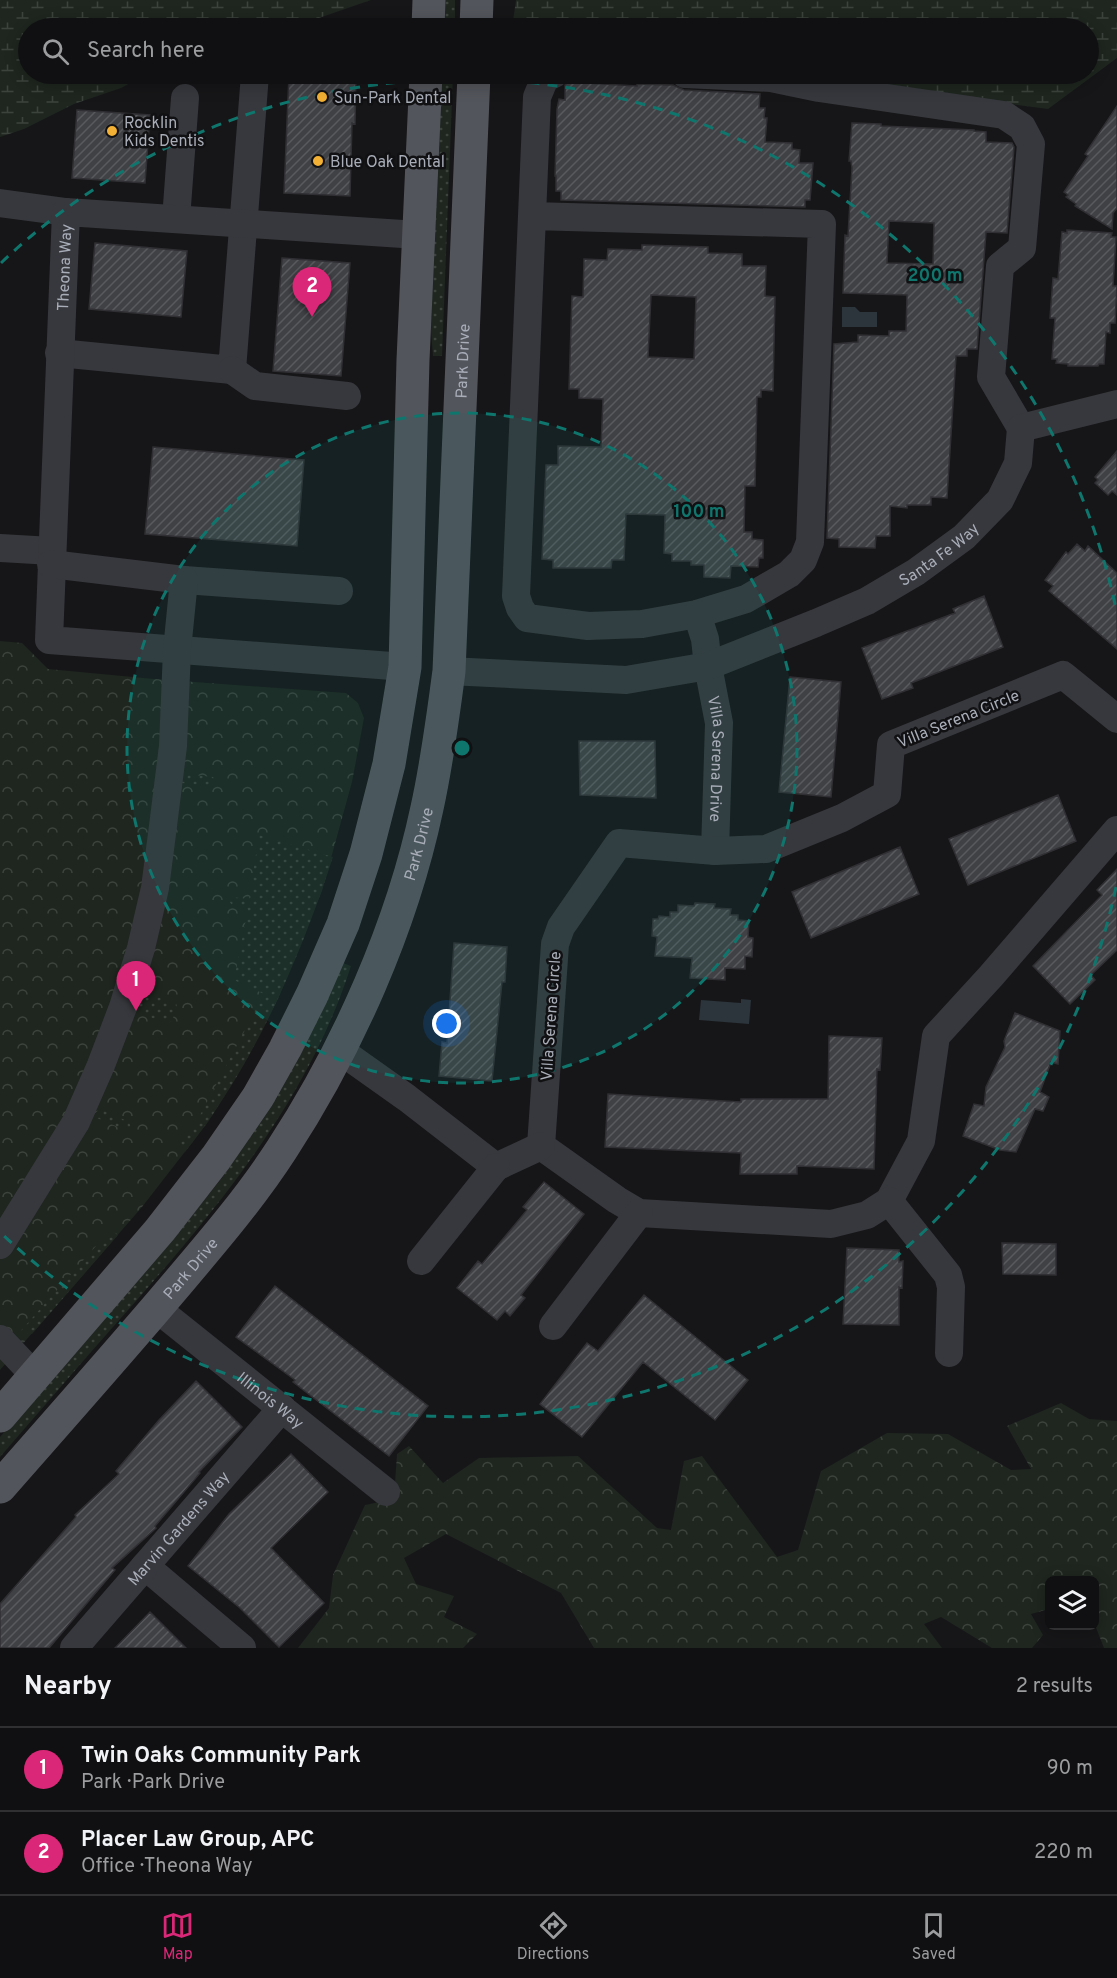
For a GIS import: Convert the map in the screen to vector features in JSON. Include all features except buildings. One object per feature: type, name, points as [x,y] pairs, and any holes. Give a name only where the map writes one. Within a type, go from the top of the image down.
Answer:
[{"type":"main road","points":[[428,18],[429,0]]},
{"type":"main road","points":[[476,18],[477,0]]},
{"type":"main road","points":[[0,1416],[160,1230],[216,1158],[258,1096],[285,1048],[343,924],[363,864],[389,764],[405,667],[413,360],[426,84]]},
{"type":"main road","name":"Park Drive","points":[[0,1487],[156,1308],[247,1199],[281,1151],[309,1106],[359,1011],[396,917],[427,810],[449,671],[474,84]]},
{"type":"main road","points":[[413,360],[428,437],[420,654],[422,661],[426,664],[449,671]]},
{"type":"main road","points":[[379,962],[363,921],[396,821],[415,730],[419,692],[405,667]]},
{"type":"street","points":[[232,370],[254,84]]},
{"type":"street","points":[[532,216],[822,224],[810,542],[803,560],[789,574],[746,599],[697,614],[642,624],[588,626],[527,618],[520,608],[516,596],[537,97],[542,84]]},
{"type":"street","points":[[800,84],[1004,116],[1022,127],[1030,144],[1022,248],[1000,266],[991,377],[1021,428],[1117,404]]},
{"type":"street","points":[[176,219],[185,98]]},
{"type":"street","points":[[0,205],[66,212]]},
{"type":"street","name":"Theona Way","points":[[177,650],[49,639],[66,212],[418,234]]},
{"type":"street","points":[[59,353],[232,370],[255,386],[347,396]]},
{"type":"street","name":"Santa Fe Way","points":[[449,671],[626,680],[708,666],[816,623],[867,601],[916,572],[964,537],[1000,500],[1018,463],[1021,428]]},
{"type":"street","points":[[0,548],[184,580],[339,591]]},
{"type":"street","points":[[0,1245],[76,1122],[123,1007],[141,948],[155,888],[173,746],[177,650],[184,580]]},
{"type":"street","points":[[697,614],[705,639],[708,666]]},
{"type":"street","points":[[177,650],[405,667]]},
{"type":"street","name":"Villa Serena Drive","points":[[708,666],[719,723],[715,851]]},
{"type":"street","name":"Villa Serena Circle","points":[[542,1146],[555,944],[561,927],[619,843],[715,851],[766,849],[842,818],[886,794],[891,745],[1064,675],[1113,708]]},
{"type":"street","points":[[421,1261],[496,1167],[542,1146],[617,1200],[639,1213],[831,1224],[867,1215],[889,1201],[921,1141],[936,1036],[1117,830]]},
{"type":"street","points":[[338,1049],[407,1098],[496,1167]]},
{"type":"street","points":[[889,1201],[948,1275],[951,1287],[949,1353]]},
{"type":"street","points":[[553,1326],[639,1213]]},
{"type":"street","name":"Illinois Way","points":[[156,1308],[387,1492]]},
{"type":"street","points":[[0,1339],[35,1376]]},
{"type":"street","name":"Marvin Gardens Way","points":[[74,1648],[282,1408]]},
{"type":"street","points":[[145,1566],[242,1648]]},
{"type":"green space","points":[[0,0],[371,0],[319,18],[18,18],[18,84],[128,84],[74,104],[24,129],[0,137]]},
{"type":"green space","points":[[443,0],[455,0],[455,18],[442,18]]},
{"type":"green space","points":[[516,0],[1117,0],[1117,58],[1099,71],[1099,18],[513,18]]},
{"type":"green space","points":[[439,84],[453,84],[442,356],[433,356],[431,331]]},
{"type":"green space","points":[[863,84],[1082,84],[1048,109]]},
{"type":"green space","points":[[0,641],[22,643],[48,669],[346,693],[358,703],[364,718],[352,782],[322,891],[278,999],[244,1064],[208,1122],[142,1207],[0,1370]]},
{"type":"green space","points":[[183,774],[213,777],[216,782],[212,786],[182,783]]},
{"type":"green space","points":[[259,835],[333,857],[305,935],[272,1011],[232,1084],[210,1119],[185,1152],[180,1143],[197,1121],[264,994],[234,980],[248,909],[232,905],[229,901],[231,897],[249,899]]},
{"type":"green space","points":[[343,963],[351,966],[332,1017],[309,1066],[282,1113],[252,1158],[184,1245],[0,1457],[0,1437],[186,1223],[235,1159]]},
{"type":"green space","points":[[144,993],[176,1003],[177,1007],[172,1021],[168,1023],[137,1013],[136,1010]]},
{"type":"green space","points":[[101,1109],[129,1122],[131,1128],[125,1130],[97,1118],[96,1112]]},
{"type":"green space","points":[[111,1229],[118,1235],[32,1334],[26,1333],[22,1337],[18,1334]]},
{"type":"green space","points":[[1061,1403],[1089,1419],[1117,1421],[1117,1648],[1104,1648],[1097,1630],[1099,1630],[1099,1576],[1045,1576],[1045,1610],[1031,1614],[1043,1635],[1032,1648],[992,1648],[941,1617],[924,1624],[942,1648],[594,1648],[561,1593],[446,1534],[404,1558],[416,1584],[454,1596],[444,1617],[477,1634],[463,1648],[298,1648],[329,1608],[333,1575],[365,1505],[394,1499],[397,1454],[409,1446],[443,1483],[479,1458],[578,1456],[657,1528],[671,1530],[684,1461],[702,1456],[777,1557],[798,1550],[821,1471],[887,1433],[948,1434],[1011,1470],[1031,1469],[1007,1426]]},
{"type":"shaded area","points":[[842,307],[855,307],[860,312],[877,312],[877,327],[842,327]]},
{"type":"shaded area","points":[[741,999],[751,1000],[749,1024],[699,1020],[701,1000],[741,1003]]},
{"type":"place","name":"Sun-Park Dental","points":[[322,97]]},
{"type":"place","name":"Rocklin Kids Dentis","points":[[112,131]]},
{"type":"place","name":"Blue Oak Dental","points":[[318,161]]},
{"type":"place","name":"Placer Law Group, APC","points":[[312,317]]},
{"type":"place","name":"Twin Oaks Community Park","points":[[136,1011]]}]
